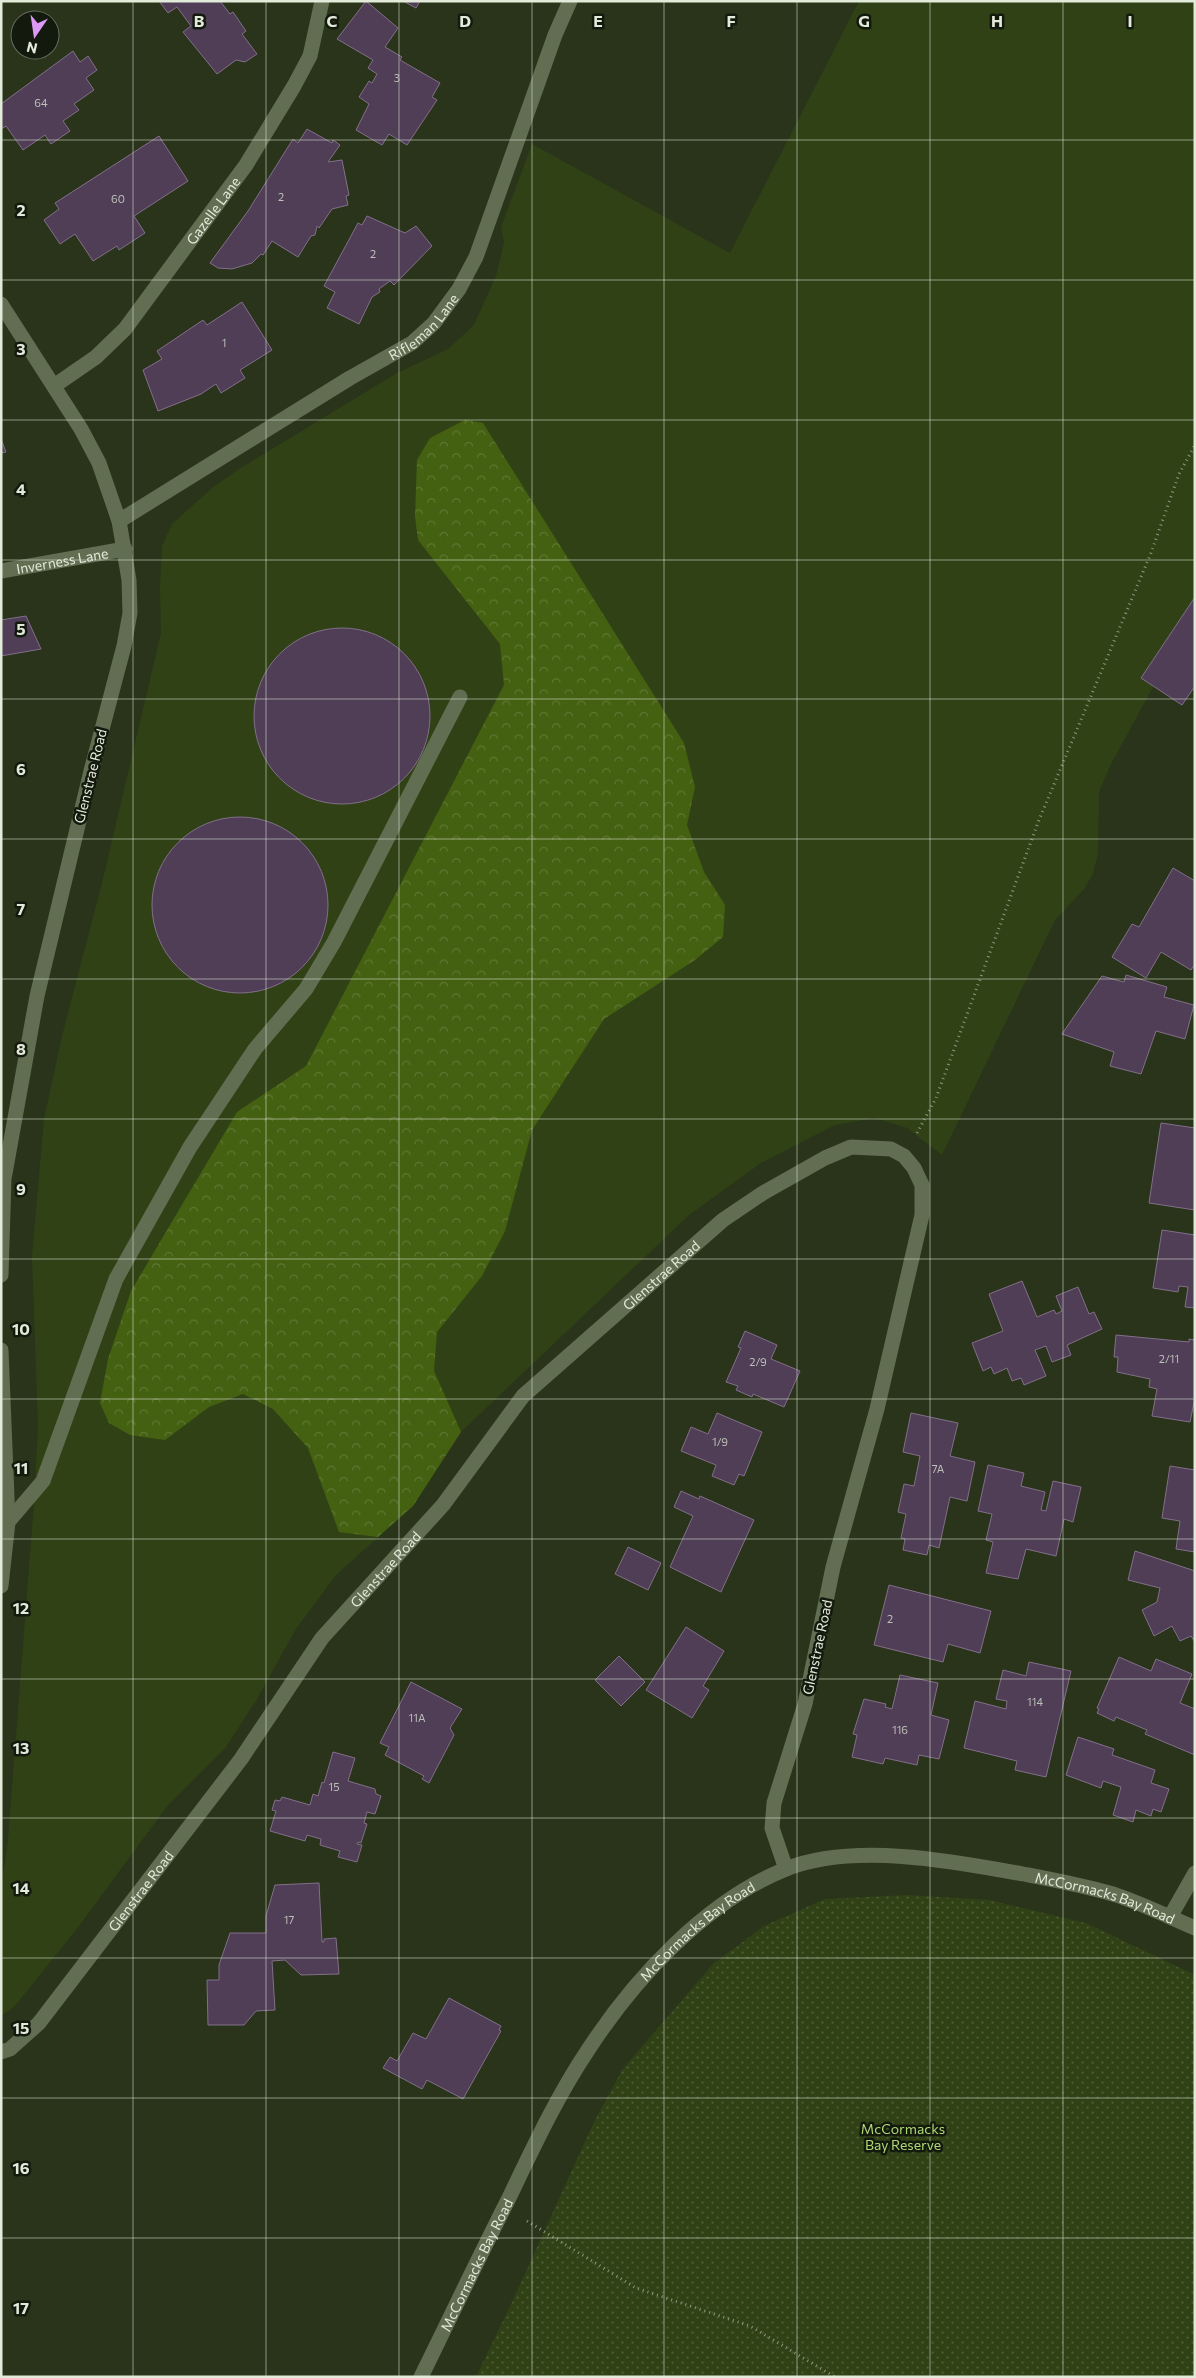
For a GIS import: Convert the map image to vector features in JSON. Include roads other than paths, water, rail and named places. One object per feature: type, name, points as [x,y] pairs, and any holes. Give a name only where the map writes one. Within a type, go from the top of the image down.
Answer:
[{"type":"street","name":"Gazelle Lane","points":[[54,386],[96,357],[125,328],[246,165],[310,56],[322,1]]},
{"type":"street","name":"Rifleman Lane","points":[[119,521],[350,378],[412,343],[434,323],[459,289],[476,257],[555,35],[570,1]]},
{"type":"street","name":"Glenstrae Road","points":[[1,304],[81,429],[99,463],[119,521],[129,580],[130,613],[124,646],[91,771],[37,996],[4,1179],[1,1275]]},
{"type":"street","name":"Inverness Lane","points":[[1,571],[124,549]]},
{"type":"street","points":[[8,1522],[43,1481],[116,1279],[190,1147],[255,1049],[306,989],[334,942],[460,697]]},
{"type":"street","name":"Glenstrae Road","points":[[1,2052],[10,2049],[40,2023],[241,1759],[322,1638],[443,1505],[523,1396],[723,1220],[763,1193],[825,1158],[852,1146],[891,1149],[904,1156],[914,1168],[922,1185],[922,1215],[877,1409],[833,1567],[805,1704],[774,1803],[772,1828],[786,1869]]},
{"type":"street","points":[[1,1350],[8,1522],[1,1586]]},
{"type":"street","name":"McCormacks Bay Road","points":[[421,2377],[535,2145],[587,2050],[632,1990],[667,1952],[707,1917],[746,1889],[786,1869],[827,1858],[861,1856],[925,1859],[962,1863],[1055,1880],[1116,1895],[1195,1928]]},
{"type":"street","points":[[1170,1917],[1195,1873]]},
{"type":"park label","name":"McCormacks Bay Reserve","points":[[903,2136]]}]
